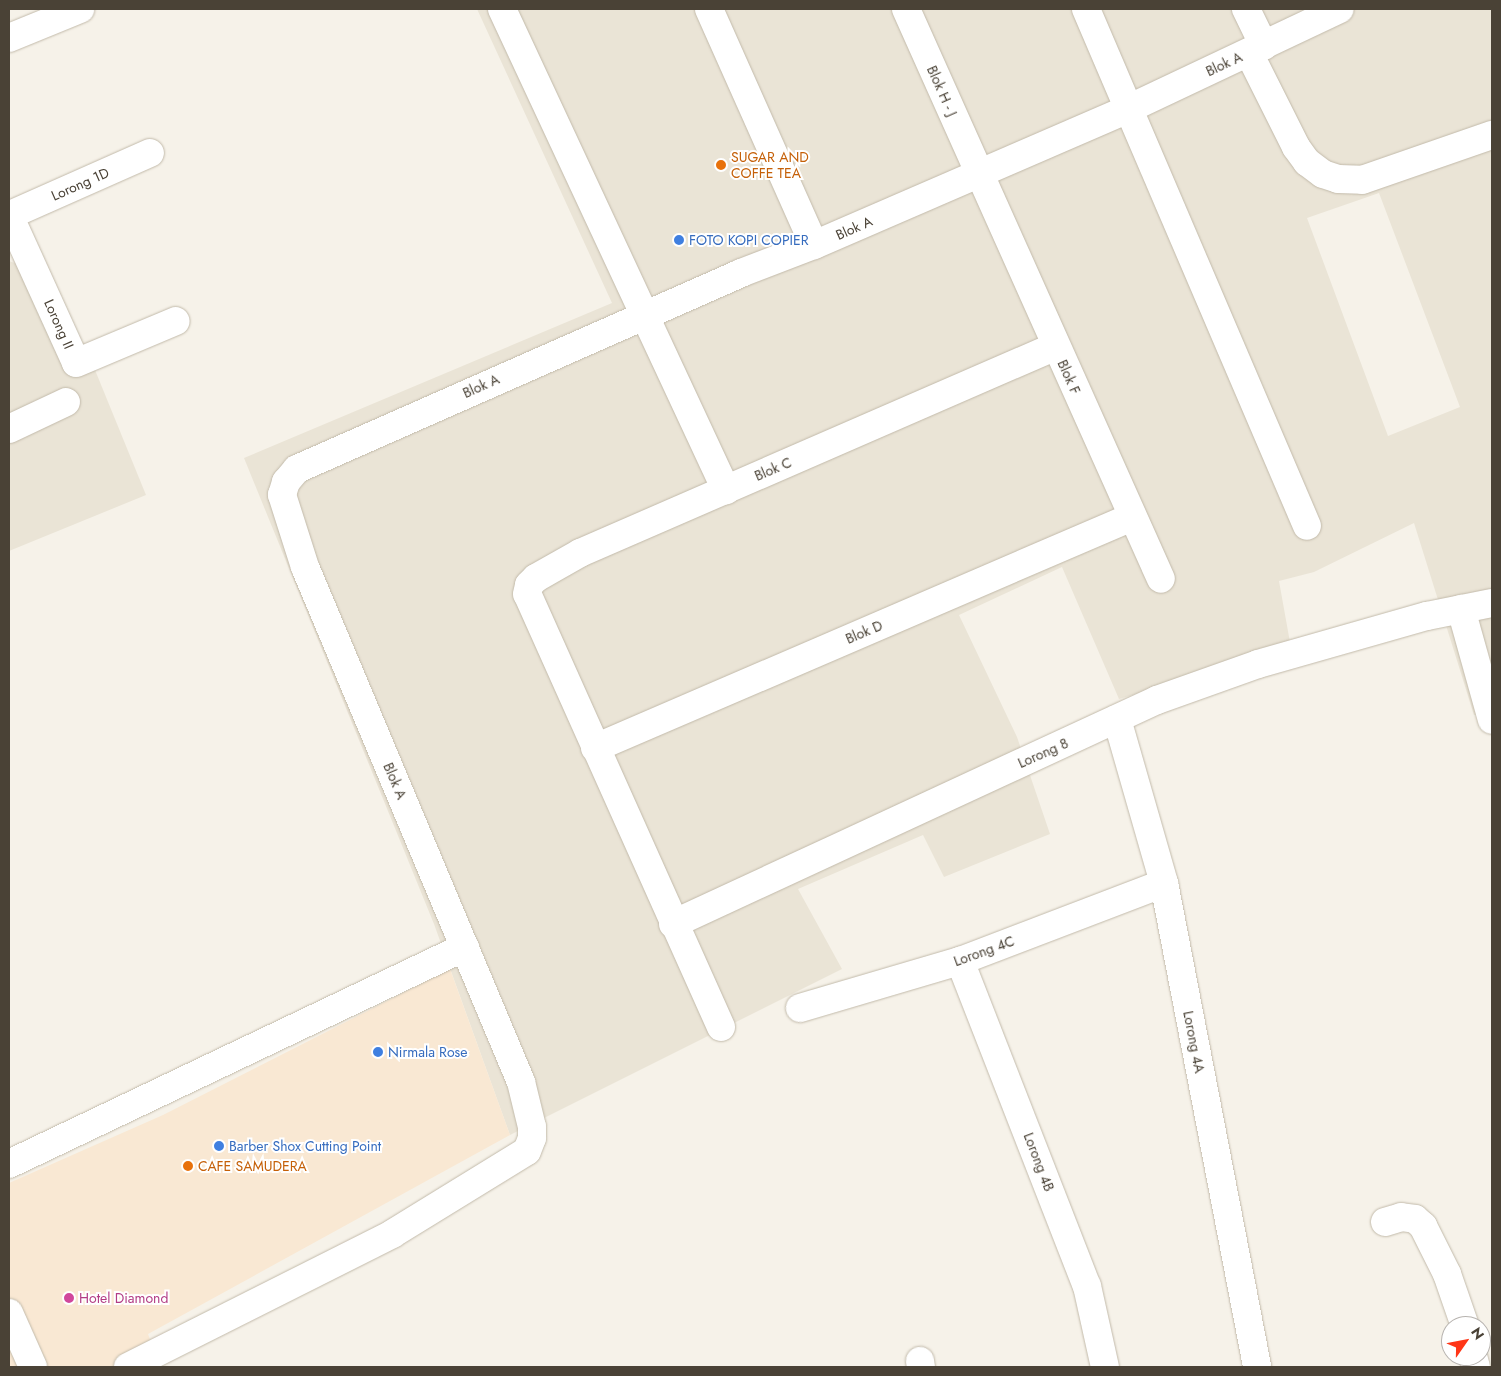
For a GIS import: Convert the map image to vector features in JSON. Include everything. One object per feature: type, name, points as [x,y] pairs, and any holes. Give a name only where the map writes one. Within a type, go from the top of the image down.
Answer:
[{"type":"street","points":[[9,38],[80,9]]},
{"type":"street","points":[[502,9],[726,490]]},
{"type":"street","points":[[709,9],[814,245]]},
{"type":"street","name":"Blok H - J","points":[[906,9],[978,174]]},
{"type":"street","points":[[1086,9],[1307,526]]},
{"type":"street","points":[[1246,9],[1256,50],[1296,147],[1307,162],[1323,174],[1338,179],[1362,180],[1492,134]]},
{"type":"street","name":"Blok A","points":[[128,1367],[392,1234],[526,1151],[532,1126],[521,1082],[305,567],[282,495],[286,482],[297,469],[318,457],[644,315],[814,245],[1128,109],[1340,9]]},
{"type":"street","name":"Lorong 1D","points":[[9,215],[150,153]]},
{"type":"street","name":"Blok F","points":[[978,174],[1161,579]]},
{"type":"street","name":"Lorong II","points":[[9,215],[76,363],[176,321]]},
{"type":"street","name":"Blok C","points":[[595,748],[527,594],[529,585],[536,578],[580,552],[1056,346]]},
{"type":"street","points":[[9,429],[66,402]]},
{"type":"street","name":"Blok D","points":[[595,748],[1132,517]]},
{"type":"street","name":"Lorong 8","points":[[673,924],[1157,700],[1258,664],[1426,616],[1492,603]]},
{"type":"street","points":[[1458,609],[1492,720]]},
{"type":"street","name":"Lorong 4A","points":[[1117,719],[1164,883],[1257,1367]]},
{"type":"street","points":[[595,748],[721,1027]]},
{"type":"street","name":"Lorong 4C","points":[[800,1008],[960,961],[1164,883]]},
{"type":"street","points":[[9,1164],[465,946]]},
{"type":"street","name":"Lorong 4B","points":[[960,961],[1087,1286],[1105,1367]]},
{"type":"street","points":[[1385,1222],[1401,1217],[1414,1219],[1423,1226],[1447,1274],[1462,1316]]},
{"type":"street","points":[[9,1313],[33,1367]]},
{"type":"shaded area","points":[[477,9],[1492,9],[1492,711],[1474,715],[1414,523],[1314,572],[1279,581],[1291,648],[1119,699],[1062,567],[959,615],[1017,737],[1050,834],[944,877],[923,835],[798,889],[842,969],[510,1135],[434,924],[244,458],[612,303]],"holes":[[[1379,193],[1460,407],[1388,436],[1307,218]]]},
{"type":"shaded area","points":[[9,261],[17,264],[95,370],[146,495],[9,551]]},
{"type":"shaded area","points":[[450,969],[510,1135],[148,1334],[160,1367],[9,1367],[9,1183],[163,1115]]},
{"type":"place","name":"SUGAR AND COFFE TEA","points":[[721,165]]},
{"type":"place","name":"FOTO KOPI COPIER","points":[[679,240]]},
{"type":"place","name":"Nirmala Rose","points":[[378,1052]]},
{"type":"place","name":"Barber Shox Cutting Point","points":[[219,1146]]},
{"type":"place","name":"CAFE SAMUDERA","points":[[188,1166]]},
{"type":"place","name":"Hotel Diamond","points":[[69,1298]]}]
